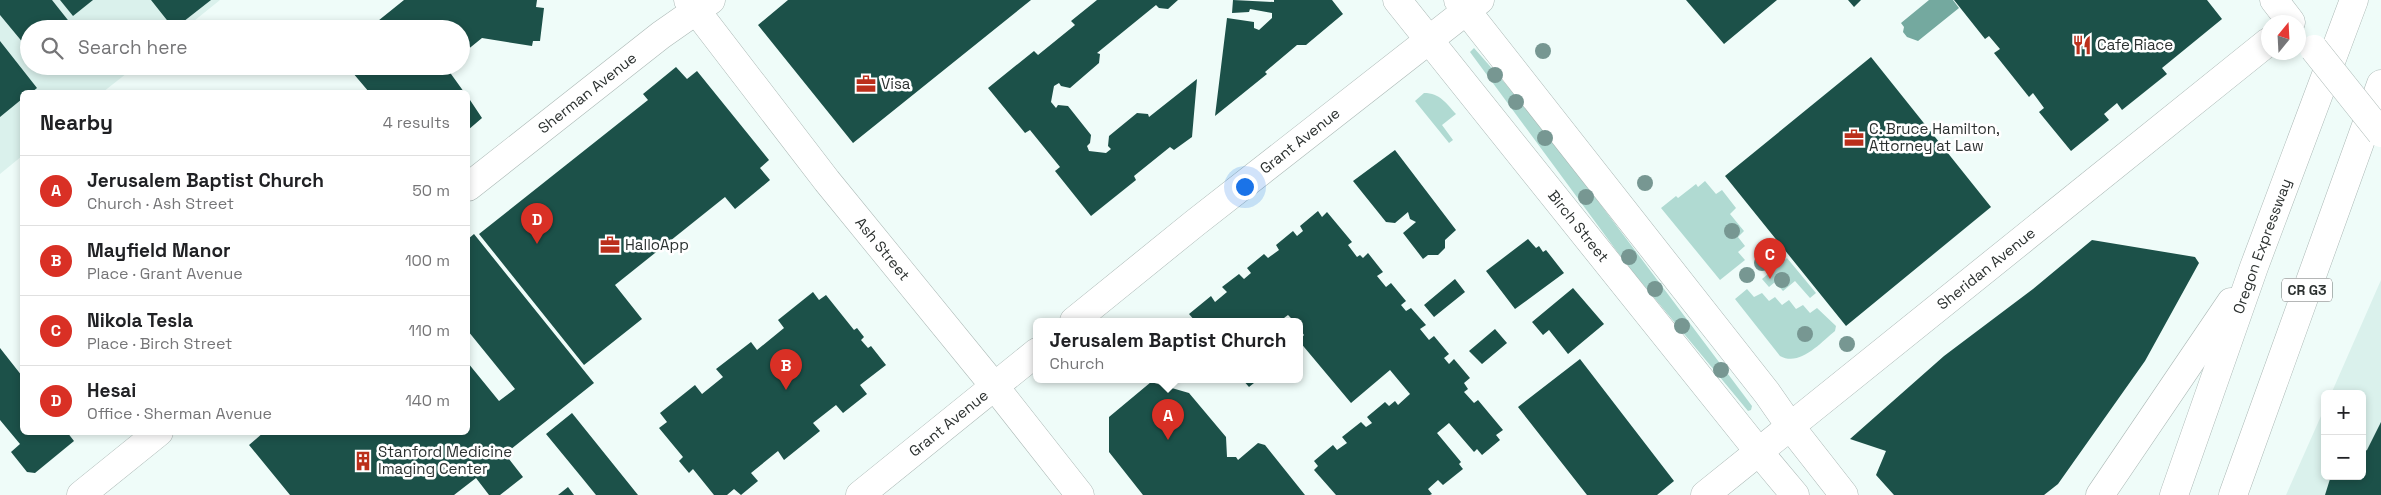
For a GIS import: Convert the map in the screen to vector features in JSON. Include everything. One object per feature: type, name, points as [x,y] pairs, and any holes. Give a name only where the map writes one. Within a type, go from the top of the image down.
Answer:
[{"type":"street","name":"Birch Street","points":[[1397,0],[1795,495]]},
{"type":"street","points":[[2274,0],[2286,15]]},
{"type":"street","name":"Oregon Expressway","points":[[2174,495],[2254,267],[2354,0]]},
{"type":"street","name":"Grant Avenue","points":[[1078,318],[1195,223],[1429,40],[1468,3]]},
{"type":"street","points":[[1468,3],[1844,495]]},
{"type":"street","name":"Sherman Avenue","points":[[470,185],[699,4]]},
{"type":"street","name":"Ash Street","points":[[699,4],[827,181],[995,386],[1080,495]]},
{"type":"street","points":[[2306,40],[2381,133]]},
{"type":"street","name":"Sheridan Avenue","points":[[1705,495],[2261,48]]},
{"type":"street","name":"CR G3","points":[[2235,492],[2381,84]]},
{"type":"street","points":[[2100,495],[2158,407],[2193,360],[2254,267]]},
{"type":"street","name":"Grant Avenue","points":[[860,495],[1033,355]]},
{"type":"street","points":[[81,495],[155,435]]},
{"type":"shaded area","points":[[0,0],[220,0],[195,20],[20,20],[20,75],[125,75],[106,90],[20,90],[20,158],[0,174]]},
{"type":"shaded area","points":[[1929,0],[1953,0],[1959,8],[1918,41],[1907,37],[1903,32],[1904,27],[1901,23]]},
{"type":"shaded area","points":[[1474,48],[1534,116],[1752,406],[1751,410],[1748,411],[1627,265],[1470,52]]},
{"type":"shaded area","points":[[1424,93],[1430,93],[1439,97],[1456,114],[1442,125],[1453,140],[1449,143],[1415,101]]},
{"type":"shaded area","points":[[1705,181],[1716,194],[1722,190],[1736,208],[1730,214],[1744,231],[1738,237],[1745,246],[1738,252],[1745,260],[1720,280],[1661,208],[1676,196],[1678,198],[1696,184],[1698,187]]},
{"type":"shaded area","points":[[1787,258],[1816,293],[1810,298],[1795,281],[1783,291],[1775,282],[1769,287],[1762,279]]},
{"type":"shaded area","points":[[2381,280],[2381,495],[2286,495],[2321,416],[2321,480],[2366,480],[2366,390],[2333,390]]},
{"type":"shaded area","points":[[1747,289],[1754,297],[1762,293],[1769,301],[1775,297],[1782,305],[1789,300],[1796,309],[1803,305],[1810,313],[1817,308],[1836,326],[1835,331],[1802,356],[1787,359],[1780,356],[1735,299]]},
{"type":"building","points":[[0,0],[52,0],[68,20],[20,20],[20,39],[0,15]]},
{"type":"building","points":[[60,0],[93,0],[73,16]]},
{"type":"building","points":[[151,0],[211,0],[185,20],[167,20]]},
{"type":"building","points":[[404,0],[537,0],[536,7],[544,8],[540,41],[533,41],[532,46],[482,38],[470,48],[470,20],[379,20]]},
{"type":"building","name":"Visa","points":[[788,0],[1031,0],[853,143],[758,25]]},
{"type":"building","points":[[1097,0],[1178,0],[1168,9],[1159,8],[1156,5],[1097,53],[1100,54],[1099,63],[1070,88],[1061,86],[1059,83],[1054,86],[1051,102],[1056,108],[1058,105],[1068,106],[1091,135],[1090,143],[1087,146],[1089,151],[1106,153],[1111,149],[1108,146],[1109,136],[1137,113],[1148,114],[1149,117],[1197,79],[1192,137],[1174,150],[1170,147],[1134,176],[1136,180],[1091,216],[1055,171],[1060,167],[1030,130],[1025,133],[988,88],[1034,51],[1038,55],[1075,25],[1071,21]]},
{"type":"building","points":[[1233,0],[1274,2],[1274,0],[1332,0],[1343,14],[1306,45],[1297,45],[1265,72],[1267,74],[1215,116],[1227,18],[1254,22],[1254,28],[1259,30],[1272,18],[1272,13],[1250,9],[1249,12],[1232,13]]},
{"type":"building","points":[[1686,0],[1777,0],[1724,44]]},
{"type":"building","points":[[1848,0],[1861,0],[1854,7]]},
{"type":"building","points":[[1954,0],[2207,0],[2222,19],[2162,68],[2167,74],[2122,110],[2117,103],[2104,114],[2109,120],[2071,151],[2039,112],[2044,108],[2033,93],[2029,97],[1994,53],[2000,49],[1989,36],[1985,39]]},
{"type":"building","points":[[0,41],[20,66],[20,75],[27,75],[37,88],[34,90],[20,90],[20,101],[0,117]]},
{"type":"building","points":[[1871,57],[1991,207],[1846,326],[1725,176]]},
{"type":"building","points":[[676,67],[687,79],[697,71],[769,160],[760,168],[770,180],[735,209],[725,197],[615,285],[642,319],[584,365],[479,234],[648,100],[643,94]]},
{"type":"building","points":[[355,75],[452,75],[463,90],[367,90]]},
{"type":"building","points":[[470,100],[482,118],[470,128]]},
{"type":"building","points":[[1395,150],[1456,230],[1445,240],[1445,248],[1438,255],[1428,255],[1423,259],[1403,233],[1416,222],[1410,219],[1408,212],[1395,223],[1386,222],[1353,181]]},
{"type":"building","points":[[1318,211],[1322,217],[1327,212],[1352,242],[1348,245],[1357,257],[1360,255],[1363,258],[1368,253],[1383,272],[1377,276],[1386,287],[1391,283],[1406,301],[1401,305],[1406,311],[1411,308],[1426,325],[1420,329],[1429,340],[1434,336],[1449,354],[1444,358],[1449,364],[1454,359],[1470,378],[1464,383],[1468,389],[1464,392],[1474,403],[1478,400],[1503,430],[1496,435],[1500,440],[1482,455],[1477,449],[1474,452],[1449,423],[1437,433],[1461,462],[1459,464],[1463,469],[1443,485],[1438,480],[1428,489],[1432,494],[1430,495],[1336,495],[1314,470],[1318,466],[1314,461],[1333,445],[1337,450],[1347,443],[1342,437],[1361,422],[1366,427],[1372,423],[1367,417],[1385,402],[1389,406],[1395,401],[1398,405],[1410,394],[1390,370],[1351,403],[1303,346],[1303,318],[1291,318],[1288,315],[1284,318],[1192,318],[1189,314],[1211,296],[1215,302],[1227,292],[1222,287],[1239,274],[1244,279],[1251,273],[1247,268],[1264,254],[1268,258],[1279,250],[1276,245],[1293,231],[1297,236],[1303,231],[1300,226]]},
{"type":"building","points":[[474,234],[594,383],[505,454],[523,477],[500,495],[489,495],[476,478],[454,495],[290,495],[249,445],[261,435],[470,435],[470,365],[499,401],[515,389],[470,333],[470,237]]},
{"type":"building","points":[[1528,239],[1536,248],[1539,246],[1543,252],[1546,250],[1564,273],[1515,309],[1486,271]]},
{"type":"building","points":[[2092,240],[2195,257],[2199,263],[2145,361],[2058,484],[2044,495],[1894,495],[1876,475],[1886,451],[1850,439],[1944,356],[2033,289]]},
{"type":"building","points":[[1455,279],[1465,292],[1434,317],[1424,305]]},
{"type":"building","points":[[1573,288],[1604,324],[1568,354],[1549,330],[1543,335],[1532,322]]},
{"type":"building","points":[[813,292],[819,300],[826,295],[854,330],[857,328],[864,337],[861,340],[868,348],[871,346],[886,365],[860,385],[867,394],[843,413],[836,405],[813,423],[820,431],[784,460],[778,451],[751,473],[758,481],[741,495],[734,489],[727,495],[714,495],[693,469],[689,473],[679,461],[683,457],[659,428],[667,422],[660,413],[695,385],[702,394],[723,377],[716,369],[751,342],[757,350],[784,328],[778,320]]},
{"type":"building","points":[[1495,329],[1507,343],[1482,364],[1469,351]]},
{"type":"building","points":[[0,348],[20,373],[20,435],[69,435],[74,441],[35,473],[27,472],[11,452],[20,444],[0,420]]},
{"type":"building","points":[[1580,359],[1674,481],[1657,495],[1587,495],[1518,407]]},
{"type":"building","points":[[1150,383],[1189,393],[1226,437],[1227,457],[1236,457],[1238,460],[1258,443],[1265,445],[1305,495],[1143,495],[1109,452],[1109,417]]},
{"type":"building","points":[[1246,383],[1254,383],[1249,387]]},
{"type":"building","points":[[572,413],[638,495],[596,495],[546,434]]},
{"type":"building","points":[[2381,422],[2381,495],[2325,495],[2330,480],[2366,480],[2367,450]]},
{"type":"building","points":[[568,487],[574,495],[558,495]]},
{"type":"place","name":"Cafe Riace","points":[[2082,45]]},
{"type":"place","name":"Visa","points":[[866,84]]},
{"type":"place","name":"C. Bruce Hamilton, Attorney at Law","points":[[1854,138]]},
{"type":"place","name":"Hesai","points":[[537,244]]},
{"type":"place","name":"HalloApp","points":[[610,245]]},
{"type":"place","name":"Nikola Tesla","points":[[1770,279]]},
{"type":"place","name":"Mayfield Manor","points":[[786,390]]},
{"type":"place","name":"Jerusalem Baptist Church","points":[[1168,440]]},
{"type":"place","name":"Stanford Medicine Imaging Center","points":[[363,461]]}]
